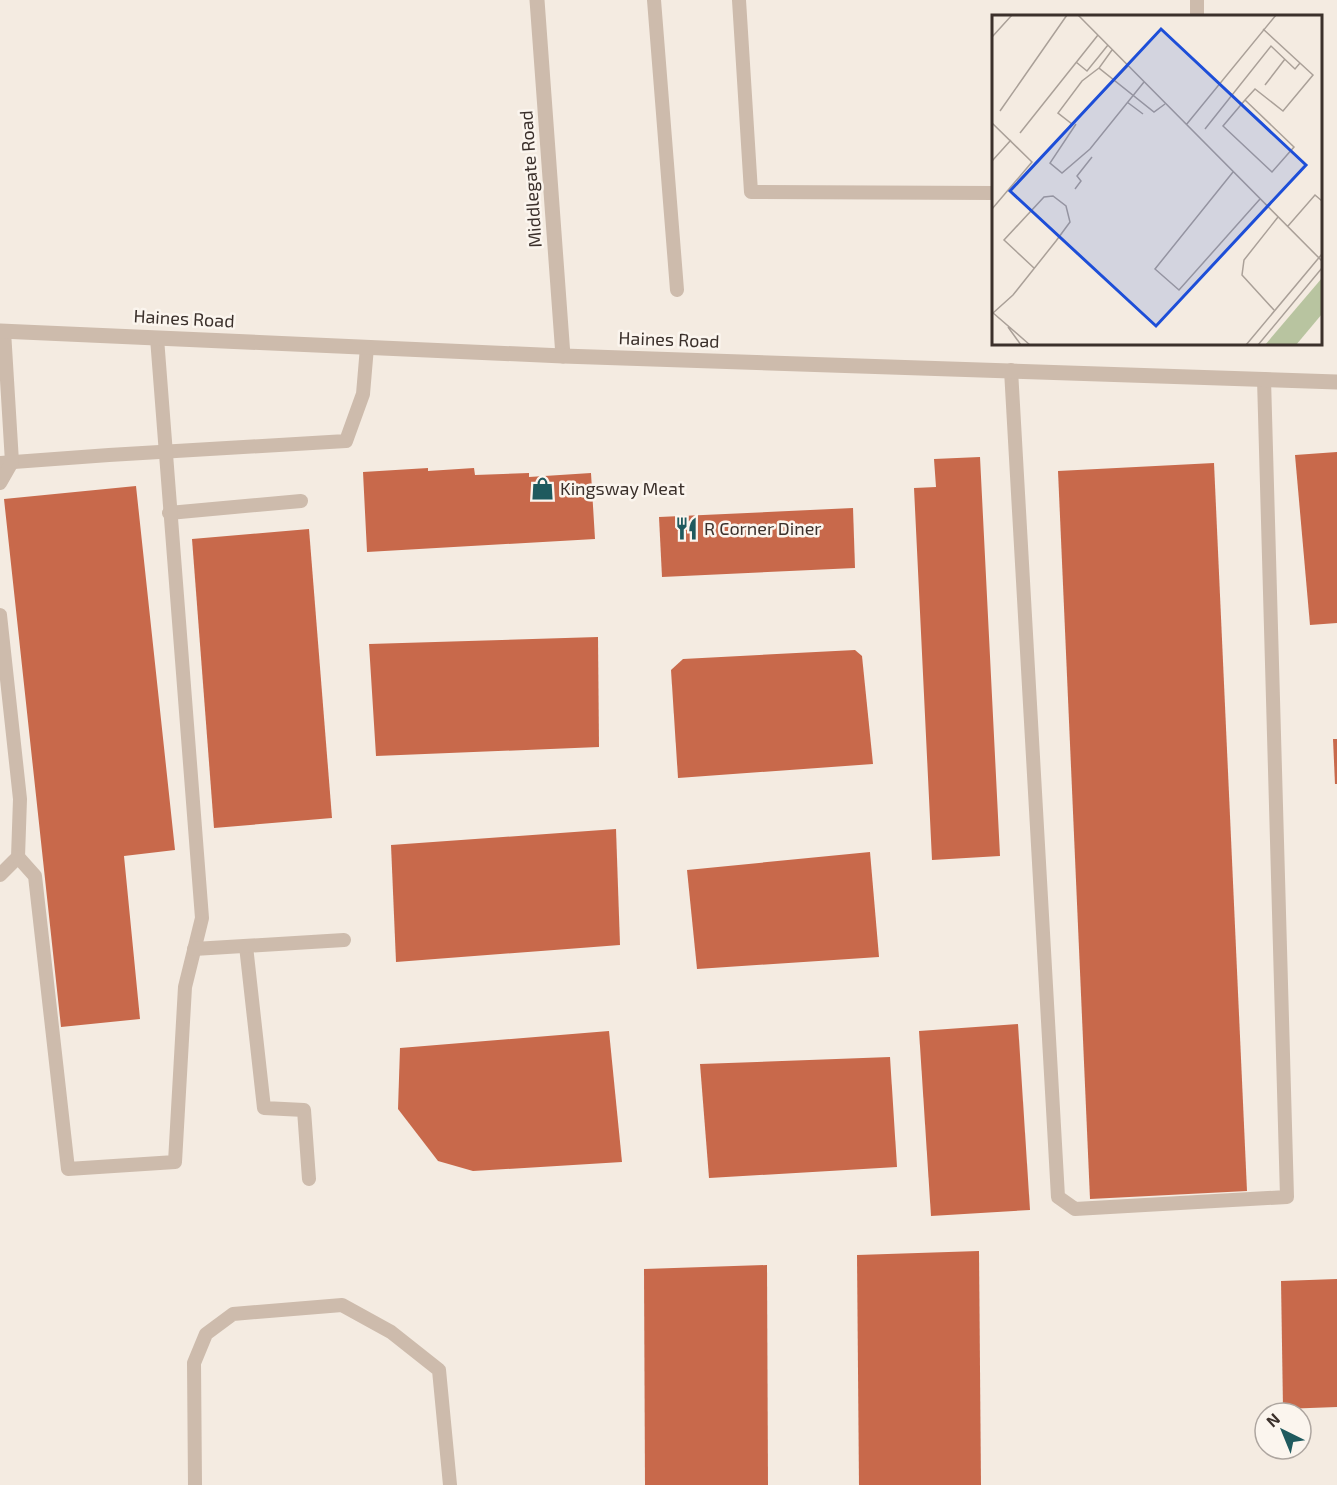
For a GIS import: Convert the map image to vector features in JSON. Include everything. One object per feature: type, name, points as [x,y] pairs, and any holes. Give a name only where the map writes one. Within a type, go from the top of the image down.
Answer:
[{"type":"street","name":"Middlegate Road","points":[[537,0],[563,356]]},
{"type":"street","name":"Haines Road","points":[[2,331],[563,356],[1337,382]]},
{"type":"lane","points":[[654,0],[677,290]]},
{"type":"lane","points":[[740,0],[750,192],[992,193]]},
{"type":"lane","points":[[0,483],[6,463],[2,331]]},
{"type":"lane","points":[[18,857],[35,876],[68,1169],[175,1162],[185,987],[201,918],[157,338]]},
{"type":"lane","points":[[6,463],[346,441],[363,394],[366,347]]},
{"type":"lane","points":[[1011,370],[1059,1197],[1075,1209],[1287,1197],[1264,379]]},
{"type":"lane","points":[[169,513],[301,501]]},
{"type":"lane","points":[[0,615],[20,799],[18,857],[0,875]]},
{"type":"lane","points":[[194,949],[344,940]]},
{"type":"lane","points":[[246,946],[264,1108],[304,1110],[309,1179]]},
{"type":"lane","points":[[195,1485],[194,1364],[206,1334],[233,1314],[342,1305],[391,1332],[439,1370],[450,1485]]},
{"type":"building","points":[[1337,452],[1337,623],[1310,625],[1295,455]]},
{"type":"building","points":[[980,457],[1000,856],[932,860],[914,488],[936,487],[934,459]]},
{"type":"building","points":[[1214,463],[1247,1191],[1090,1199],[1058,471]]},
{"type":"building","points":[[428,468],[428,471],[474,468],[475,475],[529,473],[529,477],[591,473],[595,539],[367,552],[363,472]]},
{"type":"building","points":[[136,486],[175,850],[124,856],[140,1019],[61,1027],[4,499]]},
{"type":"building","points":[[853,508],[855,568],[662,577],[659,517]]},
{"type":"building","points":[[309,529],[332,818],[214,828],[192,539]]},
{"type":"building","points":[[598,637],[599,747],[376,756],[369,644]]},
{"type":"building","points":[[855,650],[862,656],[873,764],[678,778],[671,670],[683,659]]},
{"type":"building","points":[[1333,739],[1337,739],[1337,784],[1335,784]]},
{"type":"building","points":[[616,829],[620,945],[396,962],[391,845]]},
{"type":"building","points":[[870,852],[879,957],[697,969],[687,870]]},
{"type":"building","points":[[1018,1024],[1030,1210],[931,1216],[919,1031]]},
{"type":"building","points":[[609,1031],[622,1162],[473,1171],[438,1161],[398,1109],[400,1048]]},
{"type":"building","points":[[890,1057],[897,1167],[709,1178],[700,1064]]},
{"type":"building","points":[[979,1251],[981,1485],[859,1485],[857,1255]]},
{"type":"building","points":[[767,1265],[768,1485],[645,1485],[644,1269]]},
{"type":"building","points":[[1337,1279],[1337,1407],[1313,1408],[1313,1401],[1283,1401],[1281,1281]]},
{"type":"place","name":"Kingsway Meat","points":[[542,489]]},
{"type":"place","name":"R Corner Diner","points":[[686,529]]}]
